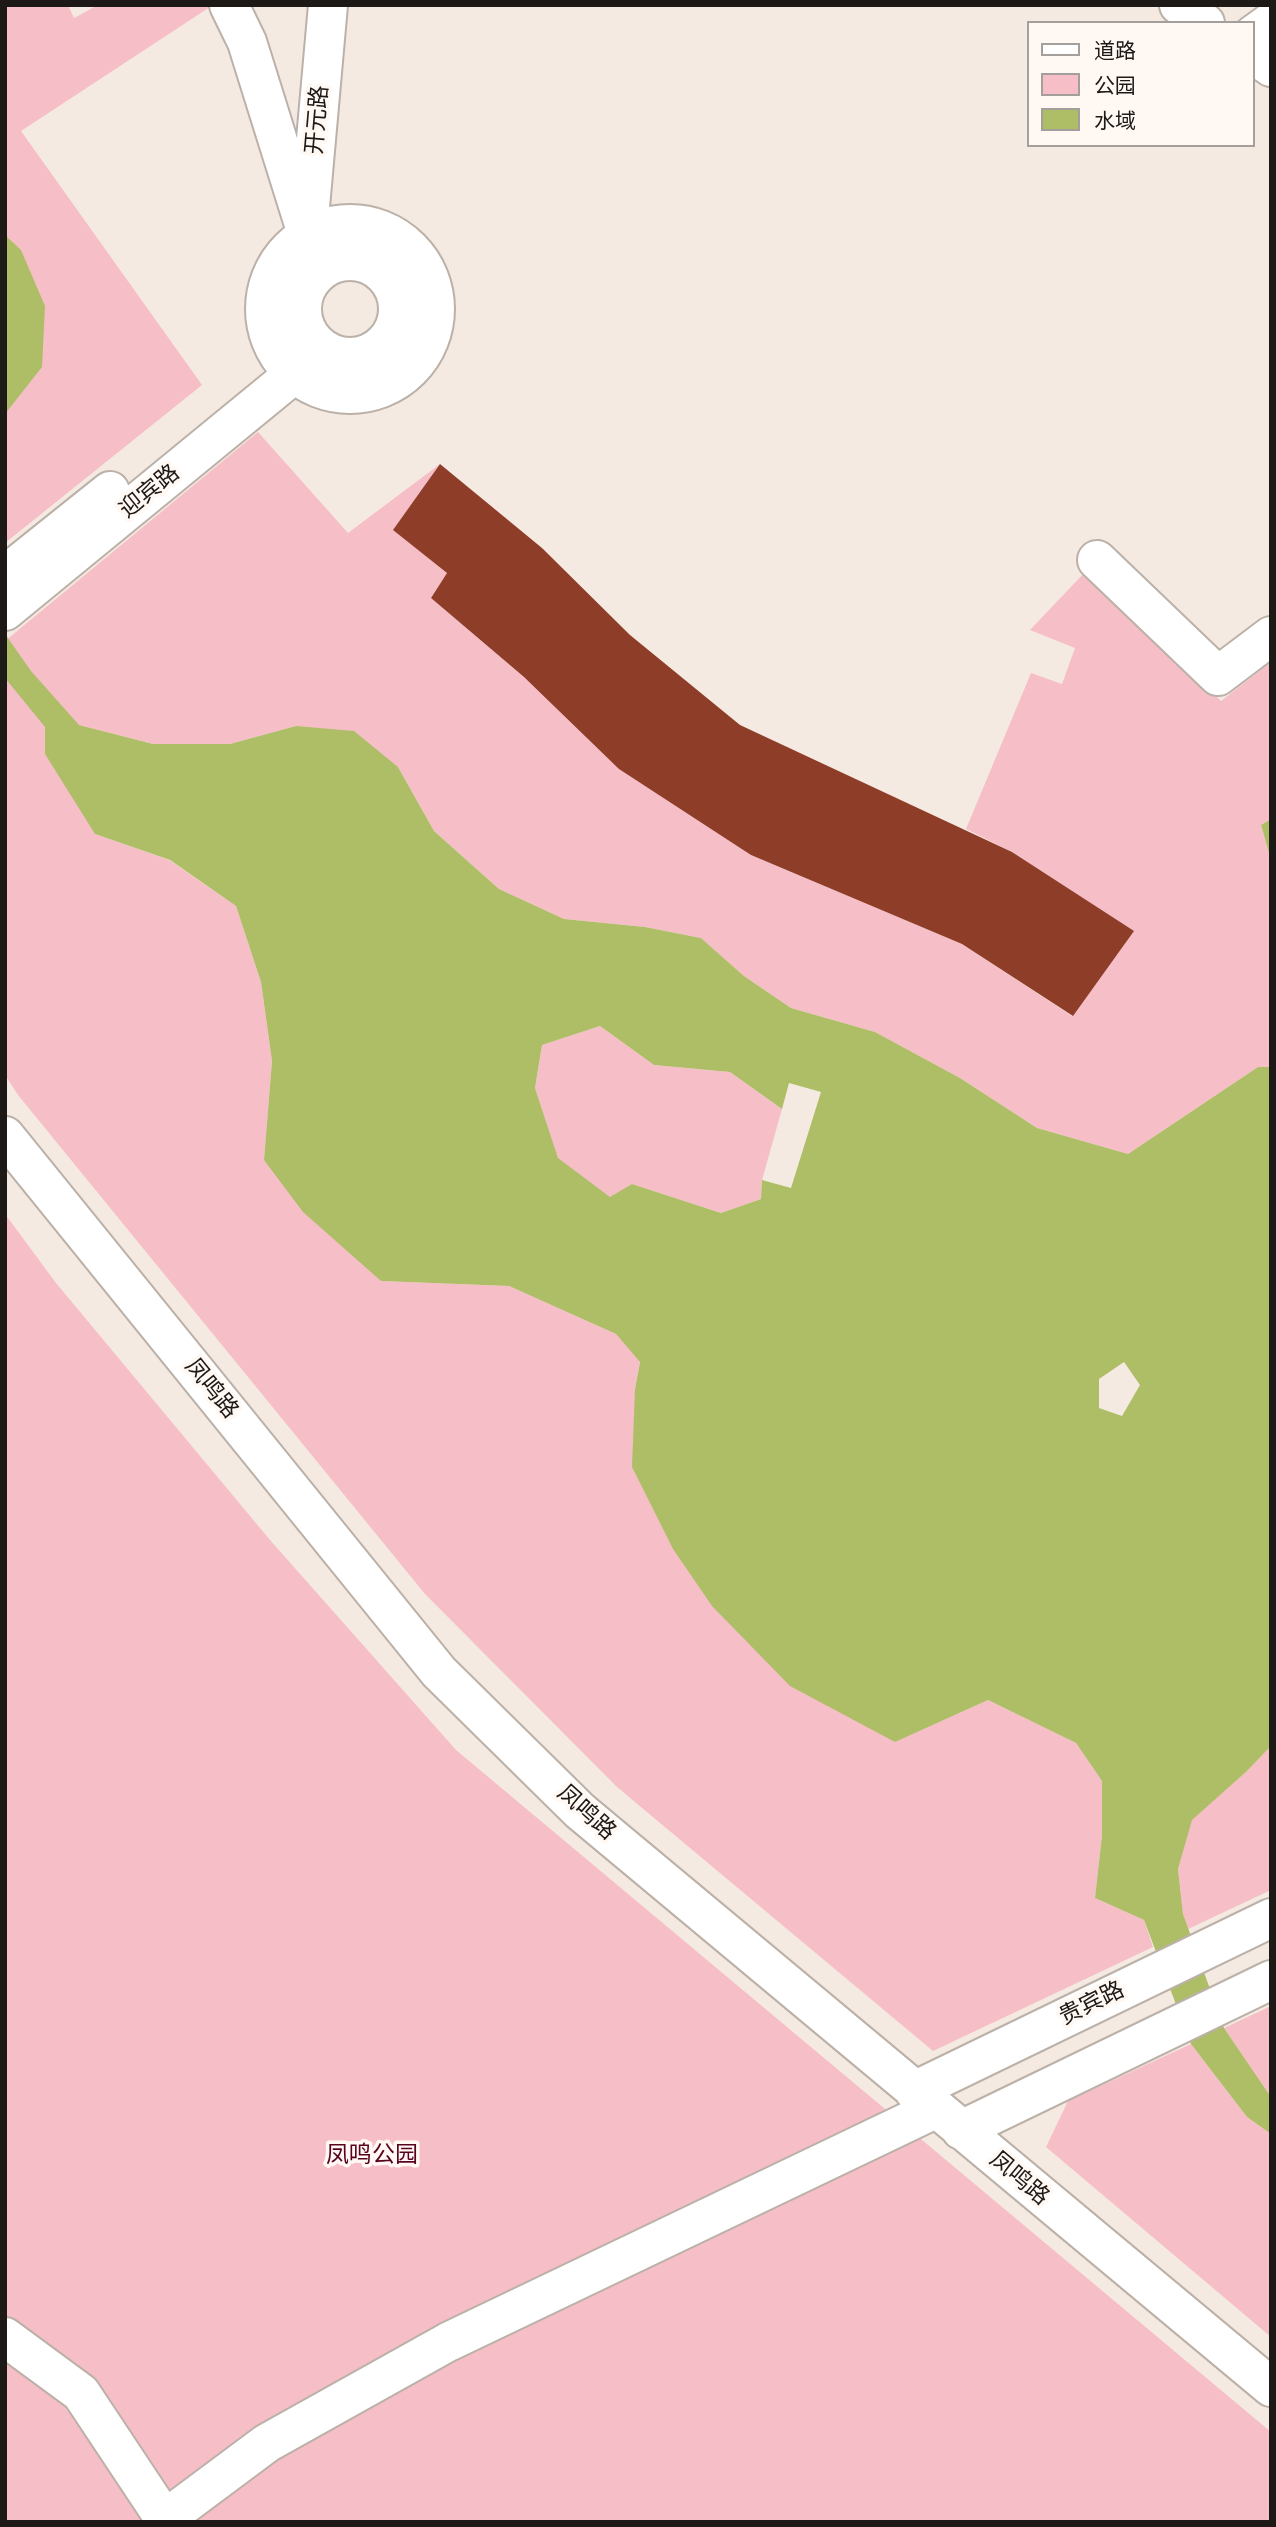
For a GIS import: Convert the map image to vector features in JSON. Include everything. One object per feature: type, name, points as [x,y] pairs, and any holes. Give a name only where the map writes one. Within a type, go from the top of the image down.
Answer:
[{"type":"street","points":[[229,5],[247,42],[307,234]]},
{"type":"street","name":"开元路","points":[[307,234],[328,5]]},
{"type":"street","points":[[1179,5],[1202,21]]},
{"type":"street","points":[[1255,34],[1271,22]]},
{"type":"street","points":[[1255,55],[1271,66]]},
{"type":"street","points":[[364,223],[391,233],[413,251],[429,275],[436,303],[433,331],[421,358],[401,379],[376,391],[347,395],[319,389],[286,365],[267,330],[265,302],[271,275],[286,251],[307,234],[335,224],[364,223]]},
{"type":"street","name":"迎宾路","points":[[5,575],[286,365]]},
{"type":"street","name":"迎宾路","points":[[5,611],[286,365]]},
{"type":"street","points":[[1097,560],[1218,676],[1271,636]]},
{"type":"street","name":"凤鸣路","points":[[5,1136],[439,1672],[580,1811],[1271,2387]]},
{"type":"street","name":"贵宾路","points":[[937,2110],[1271,1918]]},
{"type":"street","points":[[5,2337],[81,2393],[162,2520],[267,2443],[448,2342],[937,2110],[1271,1980]]},
{"type":"green space","points":[[5,5],[68,5],[74,18],[98,5],[210,7],[21,131],[202,385],[5,543]]},
{"type":"green space","points":[[258,432],[348,533],[440,464],[394,530],[447,573],[431,598],[524,677],[751,855],[962,944],[1072,1016],[1133,931],[1012,852],[966,829],[1031,673],[1062,684],[1075,648],[1030,630],[1087,570],[1221,701],[1271,662],[1271,819],[1261,825],[1271,860],[1271,1067],[1258,1067],[1128,1154],[1037,1128],[960,1078],[875,1032],[791,1008],[744,976],[701,938],[645,927],[564,919],[499,889],[434,831],[398,767],[296,726],[230,744],[153,744],[79,725],[95,834],[169,860],[236,906],[261,982],[272,1061],[264,1160],[381,1281],[509,1286],[616,1334],[640,1361],[635,1389],[894,1742],[988,1700],[1076,1743],[1102,1781],[1102,1835],[1095,1898],[1144,1920],[1153,1947],[933,2051],[617,1787],[425,1594],[18,1095],[5,1075],[5,641]]},
{"type":"green space","points":[[600,1026],[654,1065],[730,1072],[782,1109],[762,1180],[761,1199],[721,1213],[632,1184],[611,1198],[558,1159],[535,1088],[542,1045]]},
{"type":"green space","name":"凤鸣公园","points":[[5,1214],[56,1283],[270,1540],[456,1750],[1271,2432],[1271,2522],[5,2522]]},
{"type":"green space","points":[[1271,1746],[1271,1890],[1188,1929],[1183,1914],[1178,1869],[1191,1820]]},
{"type":"green space","points":[[1271,2006],[1271,2097],[1224,2028]]},
{"type":"green space","points":[[1191,2044],[1247,2117],[1271,2134],[1271,2337],[1046,2147],[1068,2101]]},
{"type":"water","points":[[5,235],[21,250],[45,306],[42,367],[5,414]]},
{"type":"water","points":[[5,634],[31,671],[79,725],[153,744],[230,744],[296,726],[354,731],[398,767],[434,831],[499,889],[564,919],[645,927],[701,938],[744,976],[791,1008],[875,1032],[960,1078],[1037,1128],[1128,1154],[1258,1067],[1271,1067],[1271,1746],[1192,1820],[1178,1869],[1183,1914],[1224,2028],[1271,2097],[1271,2134],[1247,2117],[1191,2044],[1144,1920],[1095,1898],[1102,1835],[1102,1781],[1076,1743],[988,1700],[895,1742],[790,1686],[712,1606],[673,1549],[632,1467],[635,1389],[640,1362],[616,1334],[509,1286],[381,1281],[303,1212],[264,1160],[272,1061],[261,982],[236,906],[170,860],[95,834],[45,754],[45,727],[5,678]],"holes":[[[600,1026],[654,1065],[730,1072],[782,1109],[789,1083],[821,1092],[791,1188],[762,1180],[761,1199],[721,1213],[632,1184],[610,1197],[558,1158],[535,1088],[542,1045]],[[1124,1362],[1140,1385],[1122,1416],[1099,1408],[1099,1379]]]},
{"type":"water","points":[[1271,819],[1271,860],[1261,825]]},
{"type":"building","points":[[440,464],[542,548],[630,635],[740,725],[1012,852],[1134,931],[1073,1016],[962,944],[751,855],[619,769],[524,677],[431,598],[447,573],[393,530]]}]
